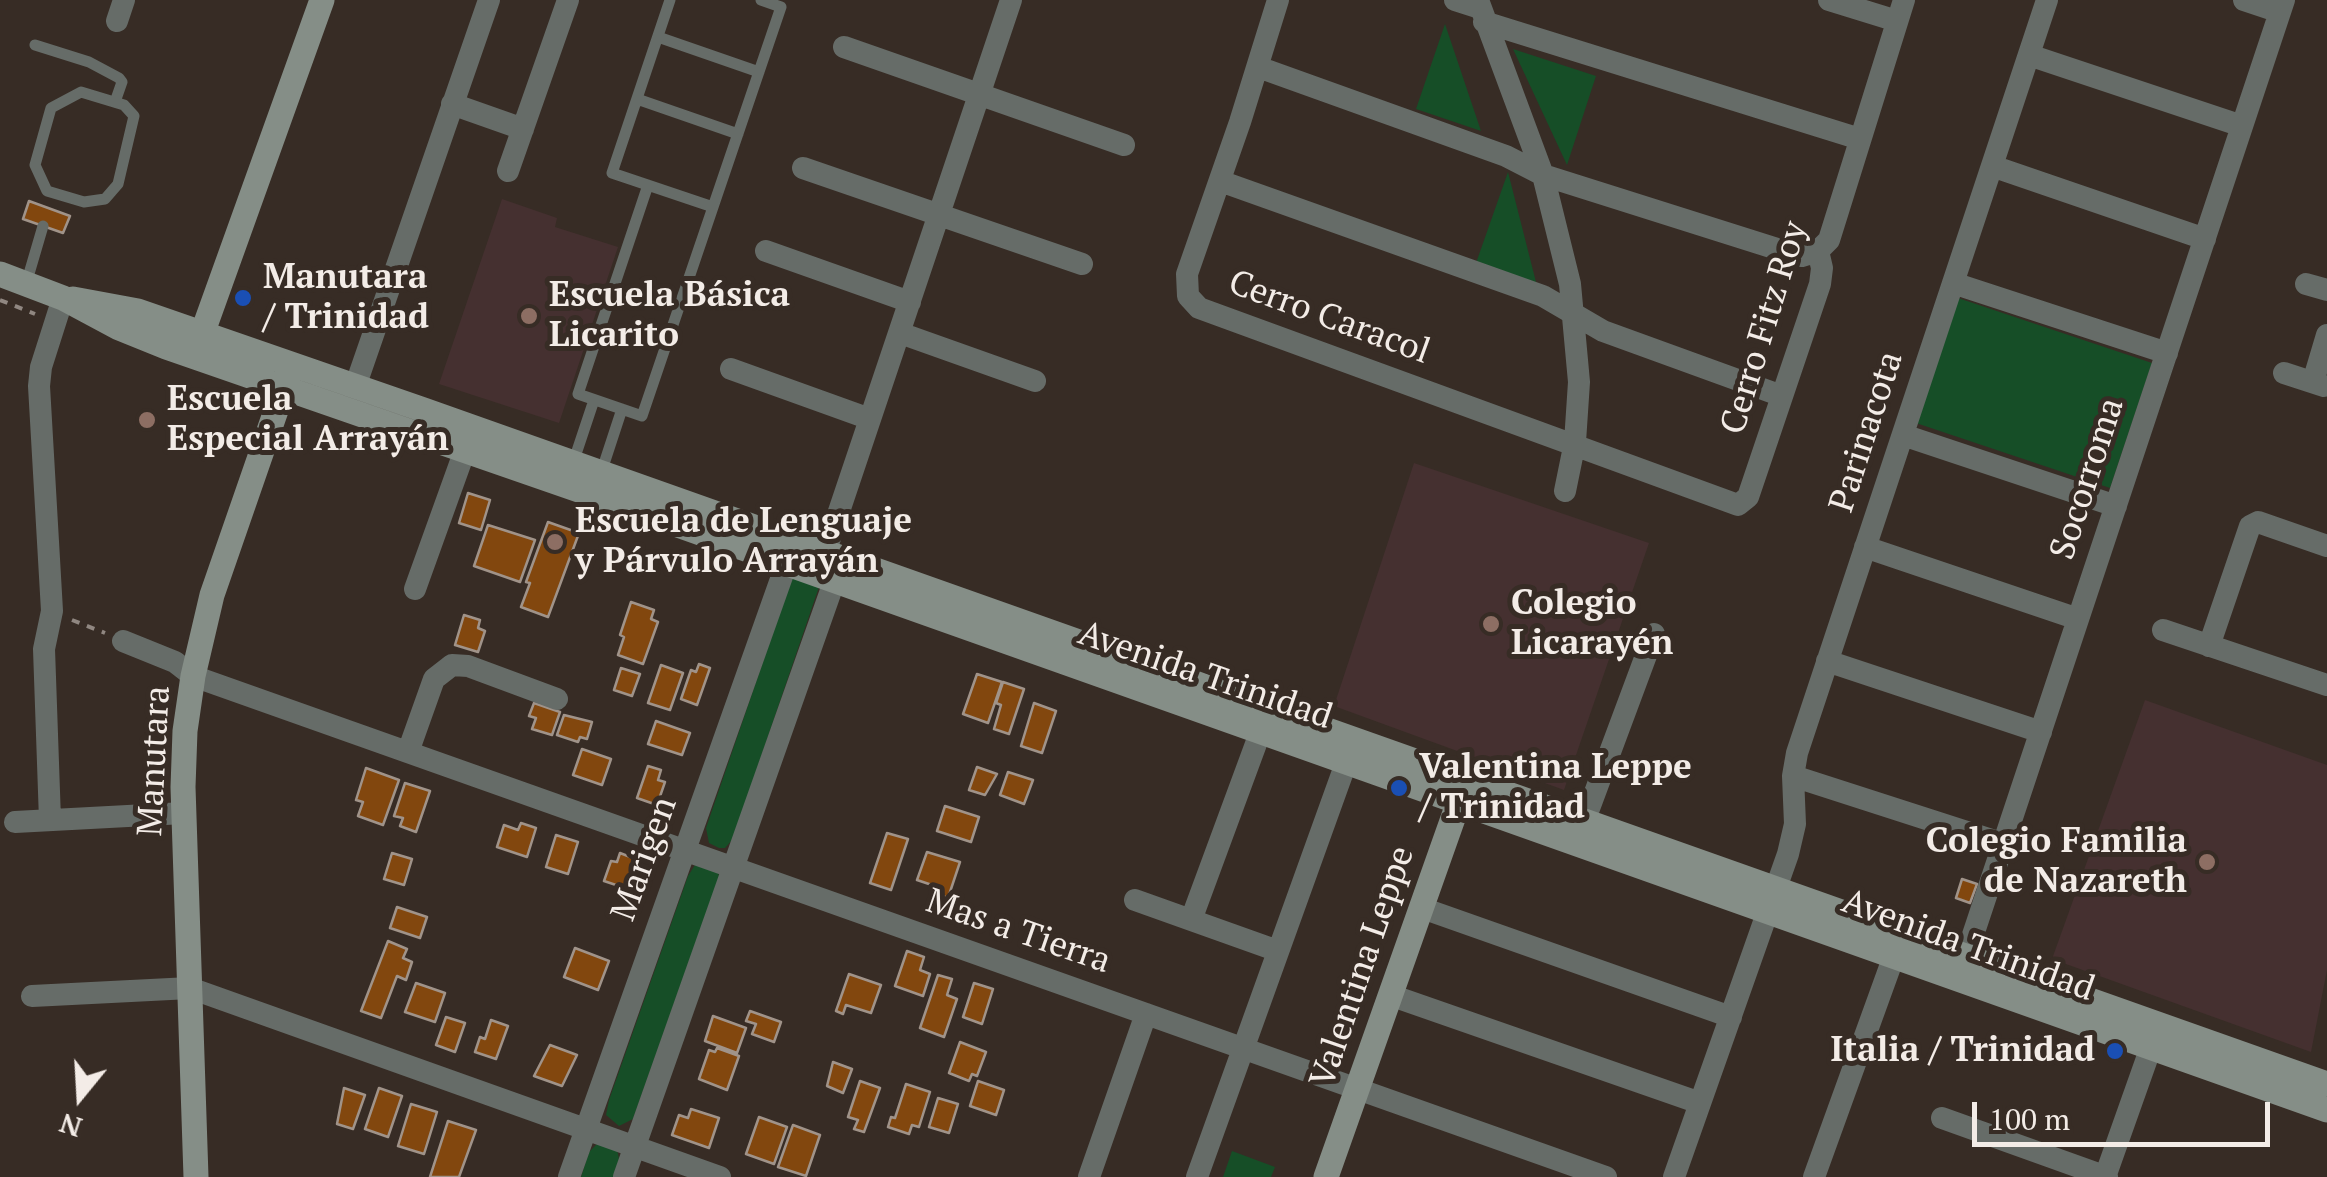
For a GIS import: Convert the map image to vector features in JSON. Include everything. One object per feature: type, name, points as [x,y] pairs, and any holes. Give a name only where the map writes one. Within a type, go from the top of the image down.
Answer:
[{"type":"main road","points":[[198,345],[322,0]]},
{"type":"main road","name":"Avenida Trinidad","points":[[0,274],[63,298],[118,305],[198,345],[288,376],[465,450],[1346,764],[1584,822],[1772,901]]},
{"type":"main road","name":"Avenida Trinidad","points":[[288,376],[355,386],[825,553],[1462,791],[2155,1037],[2327,1110]]},
{"type":"main road","name":"Manutara","points":[[196,1177],[183,759],[193,676],[220,568],[288,376]]},
{"type":"main road","name":"Valentina Leppe","points":[[1326,1177],[1462,791]]},
{"type":"main road","name":"Avenida Trinidad","points":[[2155,1037],[2327,1084]]},
{"type":"street","points":[[355,386],[488,0]]},
{"type":"street","points":[[508,171],[568,0]]},
{"type":"street","points":[[624,1177],[834,582],[825,553],[1011,0]]},
{"type":"street","name":"Cerro Caracol","points":[[1278,0],[1186,282],[1188,296],[1199,308],[1575,442]]},
{"type":"street","points":[[1455,0],[1860,140]]},
{"type":"street","points":[[1829,0],[1900,10]]},
{"type":"street","name":"Parinacota","points":[[1674,1177],[1793,839],[1797,753],[2047,0]]},
{"type":"street","points":[[2244,0],[2282,6]]},
{"type":"street","name":"Socorroma","points":[[1962,968],[2282,6]]},
{"type":"street","points":[[1480,10],[1542,176],[1562,248],[1574,314],[1579,382],[1575,442],[1565,490]]},
{"type":"street","name":"Cerro Fitz Roy","points":[[1575,442],[1599,455],[1738,505],[1748,497],[1820,284],[1818,251],[1828,240],[1900,10]]},
{"type":"street","points":[[844,47],[1124,145]]},
{"type":"street","points":[[2029,55],[2242,126]]},
{"type":"street","points":[[1258,67],[1506,156],[1542,176],[1794,254],[1818,251]]},
{"type":"street","points":[[452,104],[523,128]]},
{"type":"street","points":[[1992,166],[2204,239]]},
{"type":"street","points":[[804,168],[1082,264]]},
{"type":"street","points":[[1220,180],[1543,296],[1603,331],[1782,396]]},
{"type":"street","points":[[766,251],[910,302]]},
{"type":"street","points":[[1954,282],[2167,353]]},
{"type":"street","points":[[50,820],[44,649],[52,612],[39,386],[63,298]]},
{"type":"street","points":[[900,333],[1035,381]]},
{"type":"street","points":[[2284,373],[2320,384],[2327,335]]},
{"type":"street","points":[[732,369],[870,419]]},
{"type":"street","points":[[1903,435],[2116,506]]},
{"type":"street","points":[[416,590],[465,450]]},
{"type":"street","points":[[2209,646],[2250,526],[2258,522],[2327,546]]},
{"type":"street","points":[[1865,547],[2078,619]]},
{"type":"street","points":[[786,565],[825,553]]},
{"type":"street","name":"Marigen","points":[[569,1177],[786,565]]},
{"type":"street","points":[[2162,630],[2327,685]]},
{"type":"street","points":[[1584,822],[1654,634]]},
{"type":"street","name":"Mas a Tierra","points":[[123,641],[175,662],[193,676],[1606,1177]]},
{"type":"street","points":[[1827,661],[2041,732]]},
{"type":"street","points":[[408,752],[434,679],[452,665],[468,666],[557,699]]},
{"type":"street","points":[[1191,920],[1260,733]]},
{"type":"street","points":[[1197,1177],[1346,764]]},
{"type":"street","points":[[1793,776],[2004,844]]},
{"type":"street","points":[[15,822],[184,813]]},
{"type":"street","points":[[1135,900],[1278,951]]},
{"type":"street","points":[[1422,908],[1730,1017]]},
{"type":"street","points":[[1814,1177],[1898,946]]},
{"type":"street","points":[[32,996],[190,988],[720,1177]]},
{"type":"street","points":[[1390,995],[1700,1104]]},
{"type":"street","points":[[1089,1177],[1146,1014]]},
{"type":"street","points":[[1942,1118],[2106,1177],[2155,1037]]},
{"type":"lane","points":[[670,0],[612,173],[713,208]]},
{"type":"lane","points":[[648,186],[578,394],[642,416],[781,7],[761,0]]},
{"type":"lane","points":[[658,37],[759,72]]},
{"type":"lane","points":[[36,45],[89,62],[120,78],[115,102]]},
{"type":"lane","points":[[81,92],[124,105],[134,116],[134,126],[112,194],[106,199],[84,202],[52,193],[41,183],[35,165],[52,108],[81,92]]},
{"type":"lane","points":[[636,99],[738,134]]},
{"type":"lane","points":[[48,208],[52,193]]},
{"type":"lane","points":[[26,284],[43,226]]},
{"type":"lane","points":[[573,463],[594,400]]},
{"type":"lane","points":[[601,473],[622,409]]},
{"type":"path","points":[[52,612],[123,641]]},
{"type":"shaded area","name":"Escuela Básica Licarito","points":[[502,199],[557,218],[555,227],[618,247],[559,423],[439,384]]},
{"type":"shaded area","name":"Colegio Licarayén","points":[[1414,463],[1649,543],[1564,790],[1334,706]]},
{"type":"shaded area","name":"Colegio Familia de Nazareth","points":[[2145,700],[2327,765],[2327,970],[2311,1052],[2052,959]]},
{"type":"green space","points":[[1445,24],[1481,131],[1416,109]]},
{"type":"green space","points":[[1513,49],[1596,76],[1567,165]]},
{"type":"green space","points":[[1508,172],[1537,286],[1476,263]]},
{"type":"green space","points":[[1955,297],[2152,363],[2110,488],[1913,422]]},
{"type":"green space","points":[[792,577],[819,587],[733,839],[725,848],[719,848],[709,843],[706,828]]},
{"type":"green space","points":[[695,865],[718,871],[719,877],[633,1119],[619,1126],[606,1115],[609,1100]]},
{"type":"green space","points":[[599,1142],[617,1149],[619,1159],[614,1177],[581,1177],[589,1152]]},
{"type":"green space","points":[[1232,1151],[1275,1167],[1271,1177],[1223,1177]]},
{"type":"building","points":[[29,201],[70,216],[63,233],[23,219]]},
{"type":"building","points":[[468,493],[490,500],[481,530],[459,523]]},
{"type":"building","points":[[548,522],[579,533],[548,617],[521,607]]},
{"type":"building","points":[[488,525],[535,540],[520,582],[474,566]]},
{"type":"building","points":[[631,602],[654,610],[651,619],[658,622],[643,664],[618,655]]},
{"type":"building","points":[[464,615],[480,620],[478,628],[485,631],[478,652],[455,645]]},
{"type":"building","points":[[699,664],[710,668],[697,705],[681,699],[691,670],[696,672]]},
{"type":"building","points":[[661,665],[683,673],[670,710],[648,703]]},
{"type":"building","points":[[621,668],[640,674],[632,696],[614,690]]},
{"type":"building","points":[[977,674],[1002,682],[988,723],[963,714]]},
{"type":"building","points":[[1003,682],[1024,689],[1009,734],[994,729]]},
{"type":"building","points":[[534,703],[560,712],[552,735],[532,729],[536,718],[529,716]]},
{"type":"building","points":[[1034,703],[1056,711],[1042,753],[1021,746]]},
{"type":"building","points":[[564,715],[592,722],[587,739],[580,737],[578,742],[557,735]]},
{"type":"building","points":[[656,721],[690,733],[682,755],[648,744]]},
{"type":"building","points":[[582,749],[611,759],[602,785],[573,775]]},
{"type":"building","points":[[648,766],[661,770],[658,780],[665,782],[657,805],[637,798]]},
{"type":"building","points":[[977,767],[997,774],[985,795],[969,790]]},
{"type":"building","points":[[366,768],[399,780],[383,825],[358,816],[363,802],[356,800]]},
{"type":"building","points":[[1008,772],[1033,780],[1024,804],[1000,795]]},
{"type":"building","points":[[405,783],[430,791],[416,832],[400,826],[403,818],[394,816]]},
{"type":"building","points":[[945,806],[979,817],[971,842],[937,831]]},
{"type":"building","points":[[521,823],[536,828],[527,857],[497,847],[504,825],[518,830]]},
{"type":"building","points":[[887,833],[908,839],[891,890],[870,883]]},
{"type":"building","points":[[556,835],[578,842],[568,874],[546,867]]},
{"type":"building","points":[[927,852],[960,862],[948,898],[932,892],[935,886],[917,880]]},
{"type":"building","points":[[392,853],[412,859],[404,885],[384,879]]},
{"type":"building","points":[[620,853],[638,860],[628,889],[604,881],[611,861],[617,862]]},
{"type":"building","points":[[1962,879],[1977,884],[1970,903],[1956,898]]},
{"type":"building","points":[[397,907],[427,917],[420,938],[390,928]]},
{"type":"building","points":[[388,941],[407,949],[403,958],[412,962],[406,980],[397,976],[381,1018],[361,1011]]},
{"type":"building","points":[[575,948],[609,961],[598,990],[564,977]]},
{"type":"building","points":[[907,951],[924,957],[920,970],[930,974],[923,996],[895,986]]},
{"type":"building","points":[[849,974],[881,985],[871,1013],[846,1005],[843,1014],[836,1011]]},
{"type":"building","points":[[938,975],[952,979],[947,995],[957,999],[944,1037],[920,1028]]},
{"type":"building","points":[[416,983],[445,993],[435,1022],[405,1012]]},
{"type":"building","points":[[974,983],[993,989],[982,1024],[963,1017]]},
{"type":"building","points":[[750,1011],[781,1022],[774,1042],[752,1034],[756,1024],[746,1021]]},
{"type":"building","points":[[713,1016],[746,1028],[737,1053],[705,1041]]},
{"type":"building","points":[[446,1017],[465,1023],[455,1052],[436,1045]]},
{"type":"building","points":[[491,1020],[508,1026],[496,1059],[475,1052],[480,1037],[485,1039]]},
{"type":"building","points":[[960,1042],[986,1052],[977,1076],[972,1074],[969,1081],[949,1073]]},
{"type":"building","points":[[550,1045],[577,1055],[562,1086],[534,1076]]},
{"type":"building","points":[[717,1048],[739,1056],[727,1090],[699,1079],[709,1050],[715,1052]]},
{"type":"building","points":[[833,1062],[852,1069],[843,1093],[827,1086]]},
{"type":"building","points":[[860,1081],[880,1088],[864,1132],[854,1129],[858,1120],[848,1117]]},
{"type":"building","points":[[978,1081],[1004,1090],[996,1115],[970,1106]]},
{"type":"building","points":[[906,1084],[930,1092],[919,1127],[912,1125],[909,1134],[888,1127]]},
{"type":"building","points":[[344,1088],[365,1095],[353,1129],[337,1124]]},
{"type":"building","points":[[379,1088],[402,1096],[388,1137],[365,1129]]},
{"type":"building","points":[[938,1098],[958,1104],[949,1133],[929,1127]]},
{"type":"building","points":[[411,1104],[437,1112],[424,1154],[398,1146]]},
{"type":"building","points":[[691,1109],[719,1118],[709,1148],[672,1135],[679,1115],[688,1118]]},
{"type":"building","points":[[759,1117],[787,1127],[774,1164],[746,1154]]},
{"type":"building","points":[[448,1121],[476,1130],[459,1177],[430,1177]]},
{"type":"building","points":[[793,1125],[820,1135],[806,1176],[778,1167]]},
{"type":"place","name":"Manutara / Trinidad","points":[[243,298]]},
{"type":"place","name":"Escuela Básica Licarito","points":[[529,316]]},
{"type":"place","name":"Escuela Especial Arrayán","points":[[147,420]]},
{"type":"place","name":"Escuela de Lenguaje y Párvulo Arrayán","points":[[555,542]]},
{"type":"place","name":"Colegio Licarayén","points":[[1491,624]]},
{"type":"place","name":"Valentina Leppe / Trinidad","points":[[1399,788]]},
{"type":"place","name":"Colegio Familia de Nazareth","points":[[2207,862]]},
{"type":"place","name":"Italia / Trinidad","points":[[2115,1051]]}]
